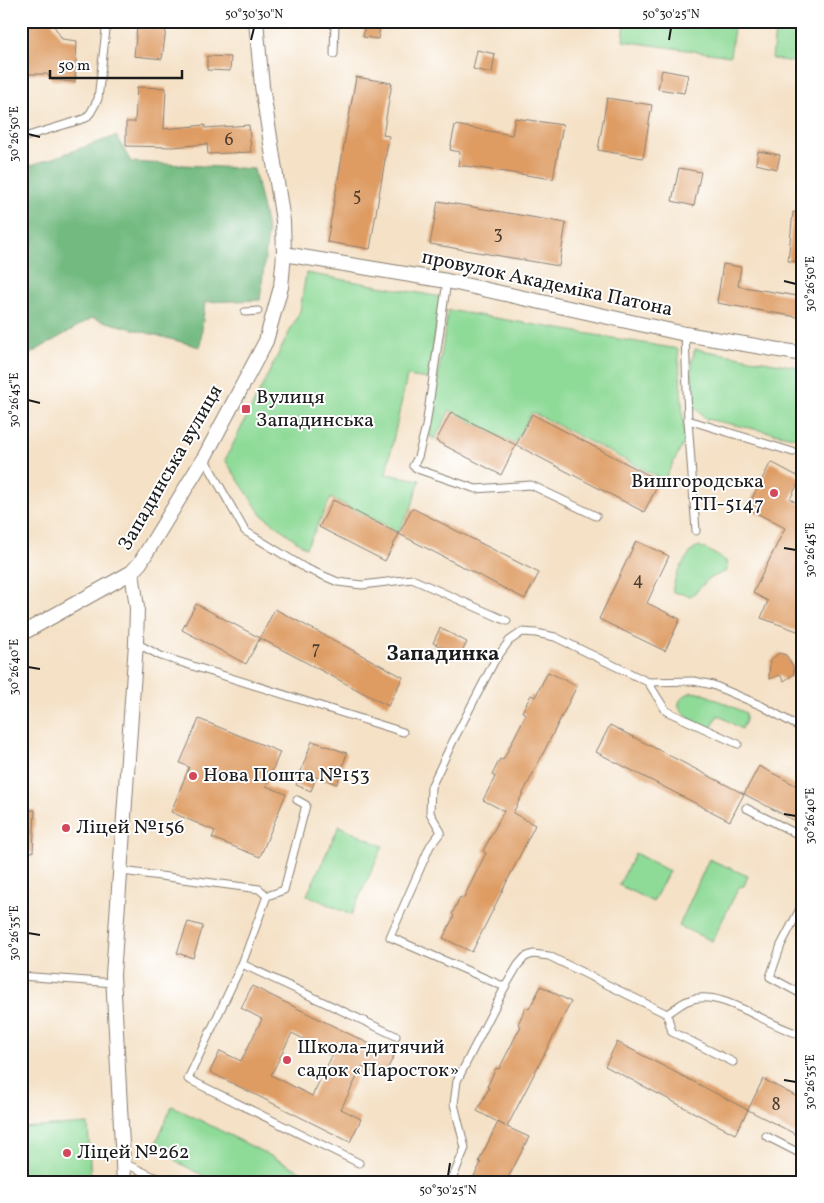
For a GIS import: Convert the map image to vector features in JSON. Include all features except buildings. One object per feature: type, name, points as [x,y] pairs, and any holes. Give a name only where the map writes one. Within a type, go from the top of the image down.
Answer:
[{"type":"street","name":"Западинська вулиця","points":[[124,1182],[114,983],[136,643],[137,608],[132,572],[140,563],[204,458],[266,341],[281,287],[284,254],[283,222],[262,86],[256,21]]},
{"type":"street","name":"провулок Академіка Патона","points":[[284,254],[447,281],[685,334],[803,354]]},
{"type":"street","points":[[21,634],[132,572]]},
{"type":"lane","points":[[21,138],[86,118],[91,112],[98,98],[106,22],[90,21]]},
{"type":"lane","points":[[332,21],[335,22],[334,54]]},
{"type":"lane","points":[[447,281],[426,426],[418,457],[413,466],[476,489],[531,485],[596,516]]},
{"type":"lane","points":[[245,312],[258,310]]},
{"type":"lane","points":[[685,334],[688,420],[696,531]]},
{"type":"lane","points":[[688,420],[794,452]]},
{"type":"lane","points":[[204,458],[245,531],[305,568],[338,582],[362,585],[412,578],[507,621]]},
{"type":"lane","points":[[505,987],[390,936],[430,846],[441,832],[430,813],[431,787],[494,662],[510,642],[522,632],[554,637],[648,682],[694,681],[713,685],[762,706],[803,730]]},
{"type":"lane","points":[[136,643],[161,656],[404,732]]},
{"type":"lane","points":[[648,682],[666,711],[738,744]]},
{"type":"lane","points":[[267,896],[284,890],[306,805],[297,800]]},
{"type":"lane","points":[[746,808],[803,837]]},
{"type":"lane","points":[[122,871],[259,889],[267,896]]},
{"type":"lane","points":[[267,896],[242,964],[188,1079],[358,1163]]},
{"type":"lane","points":[[803,903],[781,945],[770,977],[803,995]]},
{"type":"lane","points":[[451,1182],[464,1148],[454,1104],[458,1081],[505,987],[525,958],[533,954],[549,956],[667,1014],[672,1032],[733,1062]]},
{"type":"lane","points":[[242,964],[396,1036]]},
{"type":"lane","points":[[21,976],[114,983]]},
{"type":"lane","points":[[667,1014],[687,1001],[713,998],[730,1004],[784,1030],[803,1035]]},
{"type":"lane","points":[[766,1136],[803,1155]]},
{"type":"lane","points":[[124,1163],[166,1182]]},
{"type":"green space","points":[[625,21],[735,21],[730,56],[623,41]]},
{"type":"green space","points":[[776,21],[803,21],[803,63],[772,59]]},
{"type":"green space","points":[[116,136],[131,162],[254,169],[268,233],[260,300],[205,302],[200,347],[92,318],[21,359],[21,169]]},
{"type":"green space","points":[[306,273],[441,297],[428,379],[407,376],[386,474],[420,480],[412,506],[398,532],[331,498],[306,548],[261,514],[225,460],[300,311]]},
{"type":"green space","points":[[448,310],[678,349],[685,441],[664,480],[532,412],[514,444],[450,410],[435,439],[429,436]]},
{"type":"green space","points":[[695,349],[803,368],[803,439],[706,419],[694,407],[691,364]]},
{"type":"green space","points":[[699,546],[726,561],[727,571],[708,579],[691,596],[673,592],[681,566],[690,553]]},
{"type":"green space","points":[[692,692],[704,694],[746,713],[746,721],[741,729],[718,715],[712,727],[702,725],[688,717],[679,707],[679,702],[683,697]]},
{"type":"green space","points":[[339,826],[383,846],[351,915],[307,895]]},
{"type":"green space","points":[[635,853],[669,871],[653,902],[619,885]]},
{"type":"green space","points":[[709,859],[748,876],[744,886],[739,887],[712,941],[679,926]]},
{"type":"green space","points":[[172,1106],[322,1182],[216,1182],[177,1162],[163,1148],[155,1145]]},
{"type":"green space","points":[[88,1124],[91,1182],[21,1182],[21,1128]]},
{"type":"place","name":"Вулиця Западинська","points":[[246,409]]},
{"type":"place","name":"Вишгородська ТП-5147","points":[[774,493]]},
{"type":"place","name":"Нова Пошта №153","points":[[193,776]]},
{"type":"place","name":"Ліцей №156","points":[[66,828]]},
{"type":"place","name":"Школа-дитячий садок «Паросток»","points":[[287,1060]]},
{"type":"place","name":"Ліцей №262","points":[[67,1153]]},
{"type":"district","name":"Западинка","points":[[443,654]]}]
